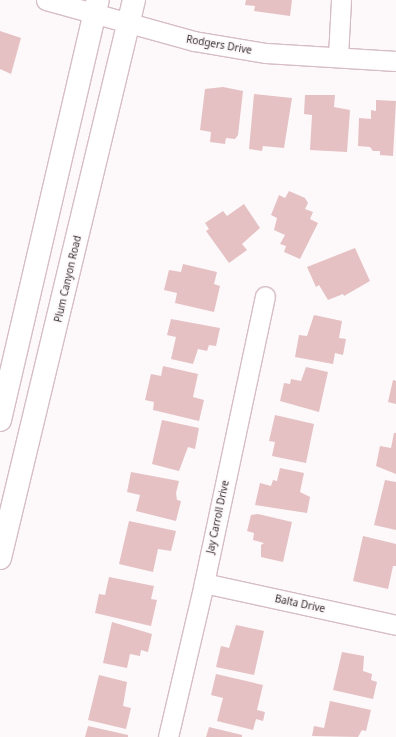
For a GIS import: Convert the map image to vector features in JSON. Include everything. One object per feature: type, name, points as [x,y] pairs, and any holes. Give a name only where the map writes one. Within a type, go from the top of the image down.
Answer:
[{"type":"main road","name":"Plum Canyon Road","points":[[0,558],[134,0]]},
{"type":"main road","points":[[0,420],[96,8]]},
{"type":"street","name":"Rodgers Drive","points":[[46,0],[96,8],[128,25],[194,41],[266,53],[338,56],[396,61]]},
{"type":"street","points":[[338,56],[341,0]]},
{"type":"street","name":"Jay Carroll Drive","points":[[168,737],[204,583],[264,296]]},
{"type":"street","name":"Balta Drive","points":[[204,583],[396,625]]},
{"type":"building","points":[[246,0],[292,0],[290,16],[254,11],[255,6],[245,5]]},
{"type":"building","points":[[0,31],[21,38],[11,74],[0,69]]},
{"type":"building","points":[[223,87],[243,91],[238,135],[235,139],[226,138],[225,144],[210,142],[211,132],[200,130],[205,89]]},
{"type":"building","points":[[254,94],[292,98],[284,148],[263,146],[262,151],[249,149]]},
{"type":"building","points":[[305,95],[335,95],[334,107],[350,110],[347,152],[310,150],[312,115],[304,114]]},
{"type":"building","points":[[376,100],[396,101],[393,156],[380,155],[380,151],[373,151],[370,147],[358,146],[359,118],[371,119],[371,110],[376,111]]},
{"type":"building","points":[[289,191],[305,198],[308,203],[305,209],[313,212],[310,219],[318,223],[300,259],[284,252],[286,246],[280,244],[285,235],[274,230],[277,218],[271,215],[279,195],[285,198]]},
{"type":"building","points":[[244,204],[260,228],[242,244],[247,250],[229,263],[206,231],[209,229],[205,223],[223,211],[227,216]]},
{"type":"building","points":[[355,248],[370,281],[344,296],[343,294],[328,300],[319,285],[316,287],[307,267]]},
{"type":"building","points":[[183,264],[217,272],[214,284],[220,286],[214,312],[175,303],[177,293],[164,290],[169,270],[181,272]]},
{"type":"building","points":[[314,315],[342,321],[339,338],[346,339],[343,355],[335,353],[333,364],[295,357],[299,335],[307,336]]},
{"type":"building","points":[[171,319],[220,328],[216,346],[209,345],[207,351],[198,349],[193,364],[171,359],[176,337],[167,335]]},
{"type":"building","points":[[163,366],[198,374],[193,397],[204,400],[199,421],[153,410],[154,402],[145,400],[151,374],[161,376]]},
{"type":"building","points":[[306,367],[328,372],[319,412],[280,401],[284,383],[290,384],[291,379],[301,381]]},
{"type":"building","points":[[393,380],[396,381],[396,404],[388,402]]},
{"type":"building","points":[[275,415],[314,424],[306,463],[272,456],[275,442],[269,441]]},
{"type":"building","points":[[162,420],[199,428],[195,449],[188,447],[179,471],[152,464]]},
{"type":"building","points":[[394,433],[396,433],[396,474],[376,466],[380,446],[391,448]]},
{"type":"building","points":[[280,468],[304,473],[300,492],[310,497],[307,513],[255,505],[260,483],[271,486],[273,480],[277,481]]},
{"type":"building","points":[[131,472],[179,481],[176,493],[177,500],[181,501],[176,521],[136,511],[140,495],[127,492]]},
{"type":"building","points":[[385,480],[396,482],[396,530],[374,525]]},
{"type":"building","points":[[258,514],[292,522],[283,562],[261,557],[261,545],[264,543],[253,540],[254,533],[247,531],[251,515]]},
{"type":"building","points":[[129,521],[176,531],[171,551],[158,549],[153,572],[119,564]]},
{"type":"building","points":[[363,536],[396,544],[396,566],[393,566],[388,589],[353,581]]},
{"type":"building","points":[[109,577],[154,586],[151,599],[157,600],[151,626],[95,613],[99,594],[105,595]]},
{"type":"building","points":[[112,622],[152,634],[148,652],[141,650],[140,656],[130,654],[127,668],[103,663]]},
{"type":"building","points":[[236,625],[264,631],[254,675],[216,667],[221,646],[229,648]]},
{"type":"building","points":[[342,652],[364,656],[363,671],[372,674],[371,680],[377,682],[373,699],[333,690]]},
{"type":"building","points":[[216,674],[263,685],[257,710],[265,712],[263,721],[256,719],[253,730],[217,721],[223,698],[211,695]]},
{"type":"building","points":[[99,675],[127,682],[123,706],[131,708],[126,729],[88,720]]},
{"type":"building","points":[[330,701],[371,710],[366,731],[362,730],[358,737],[312,736],[314,726],[324,728]]},
{"type":"building","points":[[88,726],[128,735],[128,737],[85,737]]},
{"type":"building","points":[[209,727],[242,735],[242,737],[206,737]]}]
